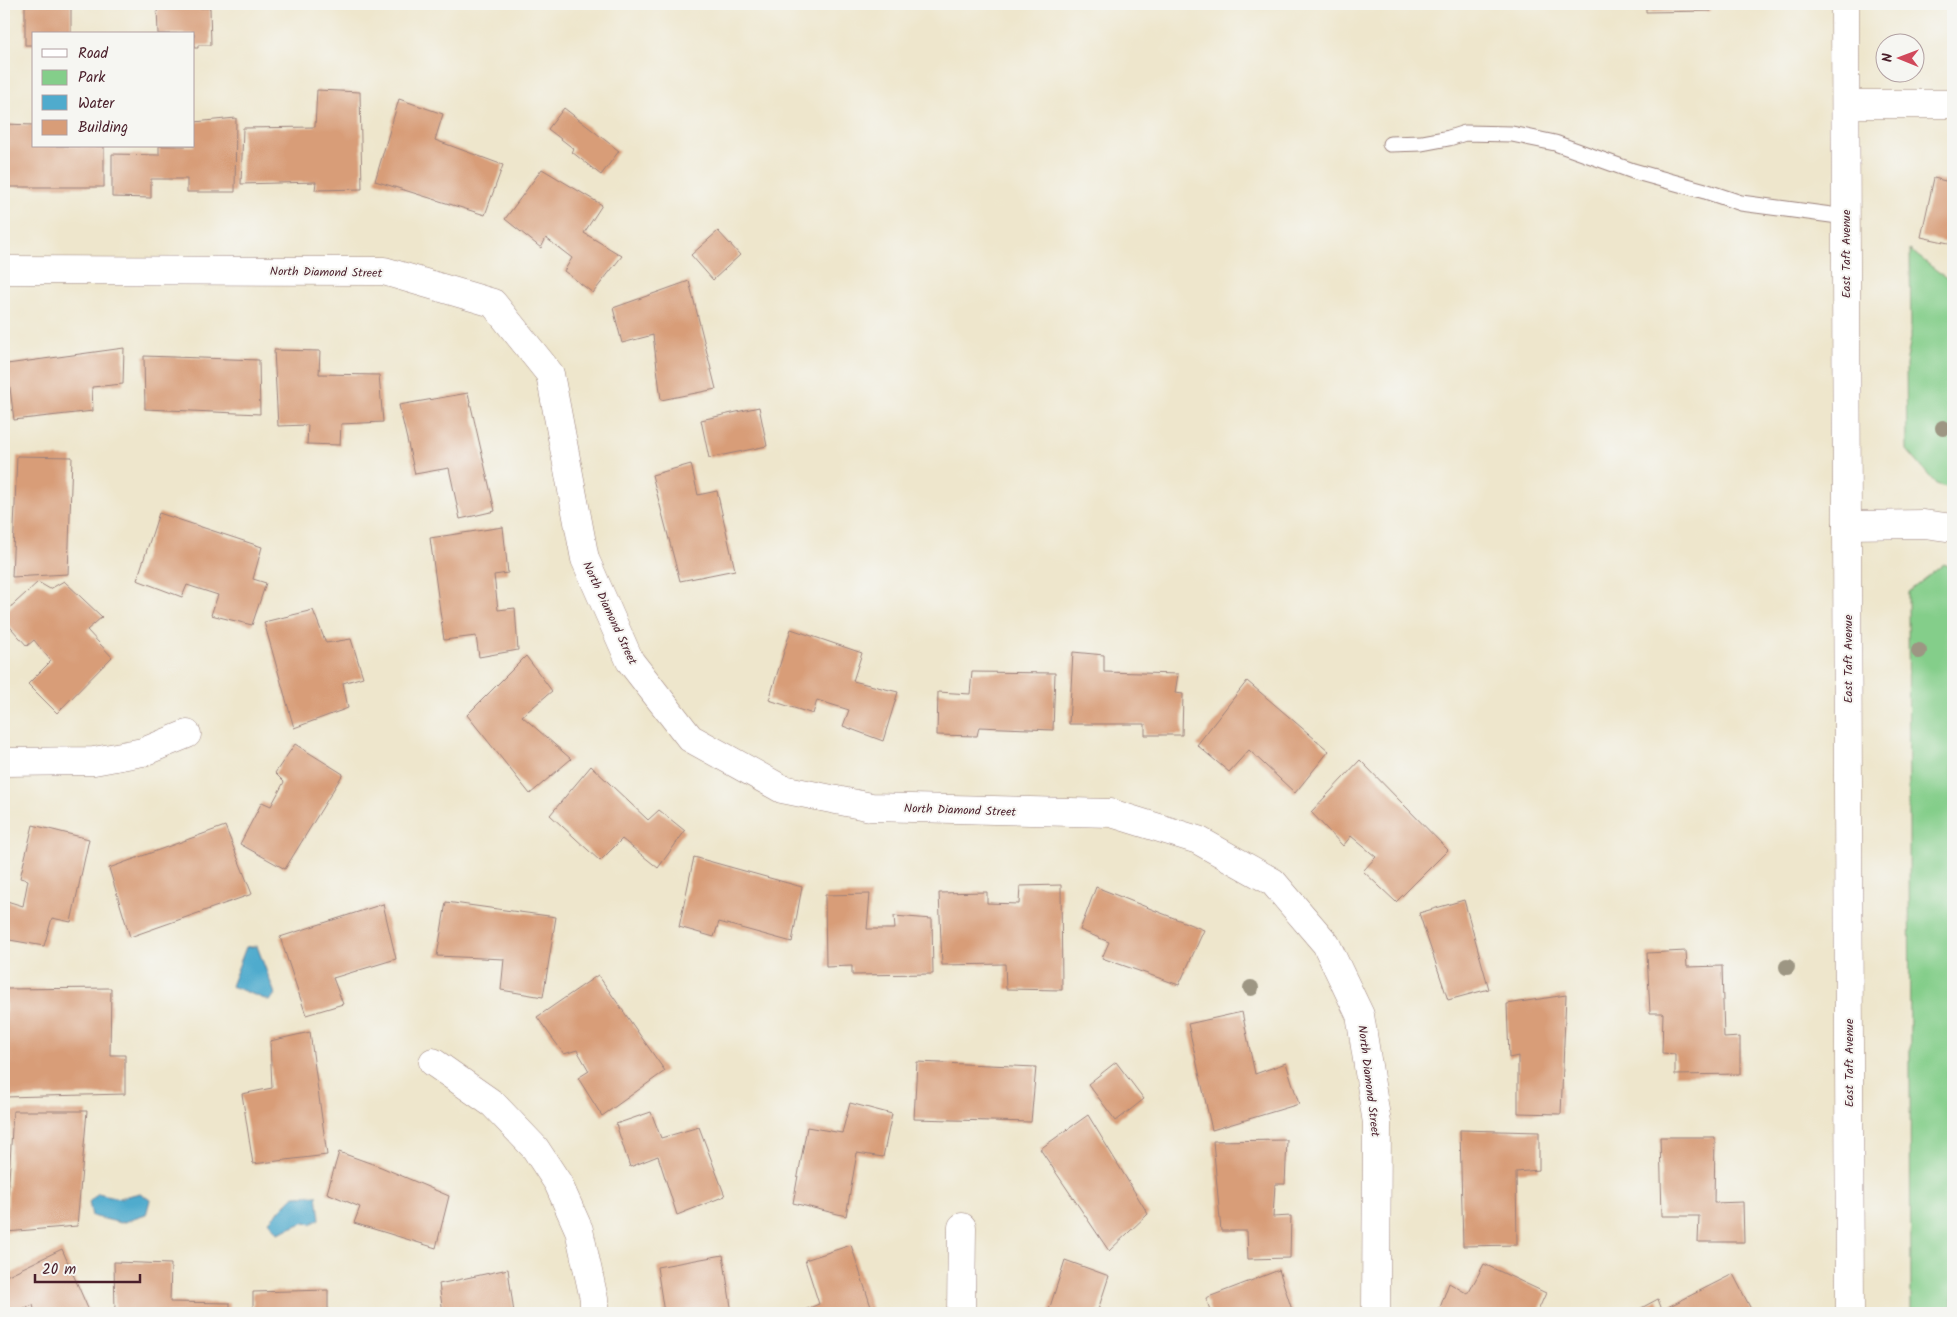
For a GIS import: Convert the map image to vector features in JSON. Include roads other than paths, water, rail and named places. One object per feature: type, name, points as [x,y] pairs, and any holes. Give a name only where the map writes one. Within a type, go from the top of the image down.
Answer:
[{"type":"street","name":"East Taft Avenue","points":[[1846,4],[1850,1313]]},
{"type":"street","points":[[1846,104],[1953,104]]},
{"type":"street","name":"North Diamond Street","points":[[4,270],[384,271],[493,303],[550,374],[585,559],[630,661],[690,738],[782,789],[871,807],[1111,813],[1198,840],[1273,882],[1326,944],[1360,1015],[1377,1123],[1376,1313]]},
{"type":"street","points":[[1847,525],[1924,524],[1953,528]]},
{"type":"street","points":[[4,762],[94,761],[144,752],[186,734]]},
{"type":"street","points":[[433,1062],[493,1104],[534,1148],[558,1183],[579,1230],[594,1299],[594,1313]]},
{"type":"street","points":[[962,1227],[962,1313]]},
{"type":"lane","points":[[1390,144],[1422,142],[1449,138],[1465,133],[1512,134],[1555,143],[1633,171],[1742,203],[1846,217]]},
{"type":"water","points":[[257,946],[275,994],[270,1001],[231,986],[246,947]]},
{"type":"water","points":[[98,1193],[119,1198],[140,1193],[150,1200],[146,1215],[121,1223],[92,1216],[89,1202]]},
{"type":"water","points":[[317,1195],[320,1219],[311,1224],[305,1222],[278,1233],[269,1221],[294,1196]]}]
